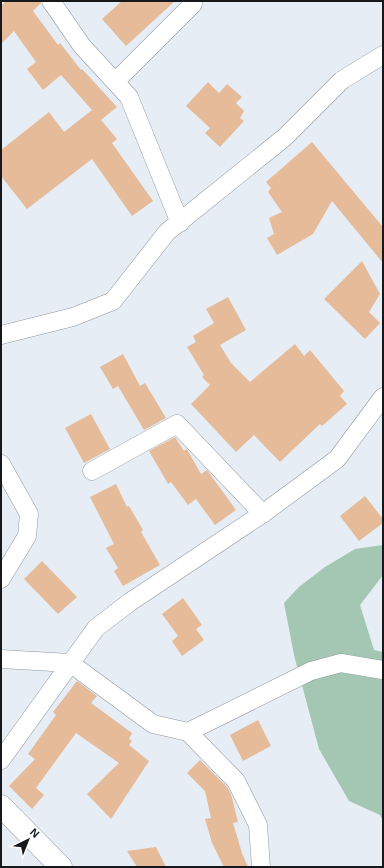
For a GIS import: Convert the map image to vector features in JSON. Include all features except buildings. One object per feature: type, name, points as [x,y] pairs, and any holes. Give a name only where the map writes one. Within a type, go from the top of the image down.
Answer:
[{"type":"street","points":[[51,1],[82,46],[129,97],[180,223]]},
{"type":"street","points":[[115,82],[194,2]]},
{"type":"street","points":[[1,335],[73,317],[113,301],[167,232],[285,137],[342,80],[383,55]]},
{"type":"street","points":[[1,760],[96,628],[130,602],[263,514],[337,459],[383,397]]},
{"type":"street","points":[[92,471],[177,424],[263,514]]},
{"type":"street","points":[[1,464],[29,514],[27,536],[1,579]]},
{"type":"street","points":[[1,659],[70,663],[153,724],[188,732],[236,781],[258,825],[261,867]]},
{"type":"street","points":[[188,732],[311,671],[341,663],[383,670]]},
{"type":"street","points":[[1,806],[62,867]]},
{"type":"green space","points":[[383,545],[383,575],[360,605],[374,650],[383,652],[383,821],[380,815],[349,801],[319,749],[294,655],[284,603],[299,587],[325,567],[355,549]]}]
